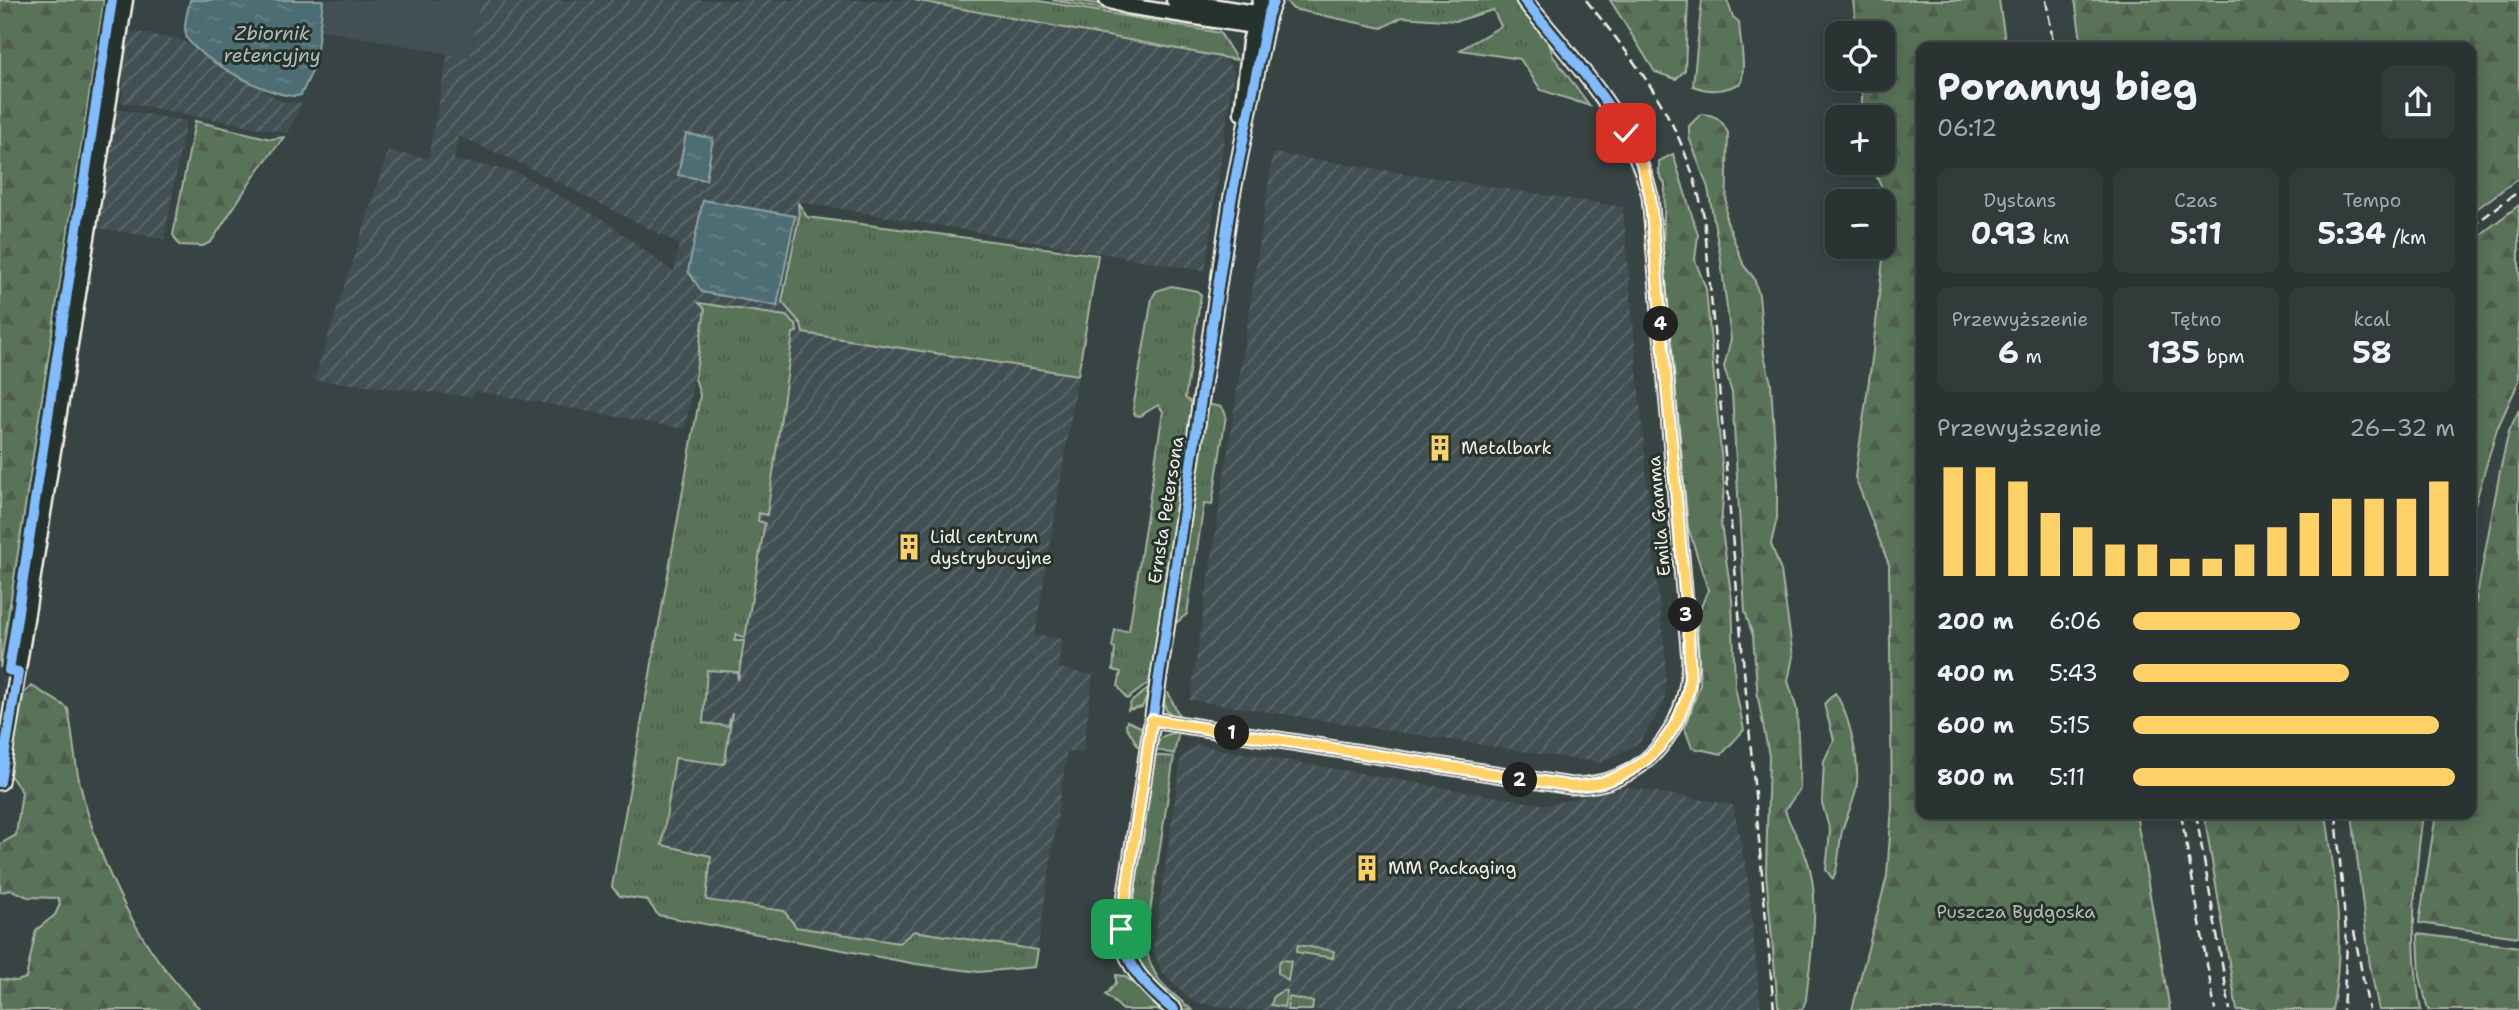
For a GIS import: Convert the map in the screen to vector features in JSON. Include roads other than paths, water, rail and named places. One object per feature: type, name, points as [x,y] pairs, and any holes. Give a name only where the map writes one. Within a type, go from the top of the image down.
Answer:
[{"type":"street","points":[[0,782],[125,0]]},
{"type":"street","points":[[1107,0],[1127,6],[1262,17]]},
{"type":"street","points":[[1174,0],[1262,17]]},
{"type":"street","name":"Ernsta Petersona","points":[[1174,1010],[1137,976],[1126,955],[1122,936],[1152,720],[1242,139],[1262,17],[1274,0]]},
{"type":"street","name":"Emila Gamma","points":[[1152,720],[1571,786],[1593,785],[1622,775],[1645,761],[1672,731],[1688,693],[1689,650],[1650,195],[1641,161],[1616,117],[1524,0]]},
{"type":"water","name":"Zbiornik retencyjny","points":[[190,0],[323,0],[315,65],[301,95],[290,96],[258,86],[222,67],[194,47],[187,38],[185,29]]},
{"type":"water","points":[[686,134],[713,138],[706,180],[678,175]]},
{"type":"water","points":[[703,200],[795,216],[777,306],[702,292],[688,271]]},
{"type":"railway","points":[[1586,0],[1644,76],[1673,126],[1685,153],[1704,217],[1774,1010]]},
{"type":"railway","points":[[2046,0],[2053,42]]},
{"type":"railway","points":[[2476,223],[2519,191]]},
{"type":"railway","points":[[2182,819],[2215,1010]]},
{"type":"railway","points":[[2197,819],[2230,1010]]},
{"type":"railway","points":[[2336,819],[2347,945],[2343,1010]]},
{"type":"railway","points":[[2354,931],[2369,1010]]},
{"type":"place","name":"Metalbark","points":[[1440,448]]},
{"type":"place","name":"Lidl centrum dystrybucyjne","points":[[909,547]]},
{"type":"place","name":"MM Packaging","points":[[1367,868]]},
{"type":"park label","name":"Puszcza Bydgoska","points":[[2016,912]]}]
